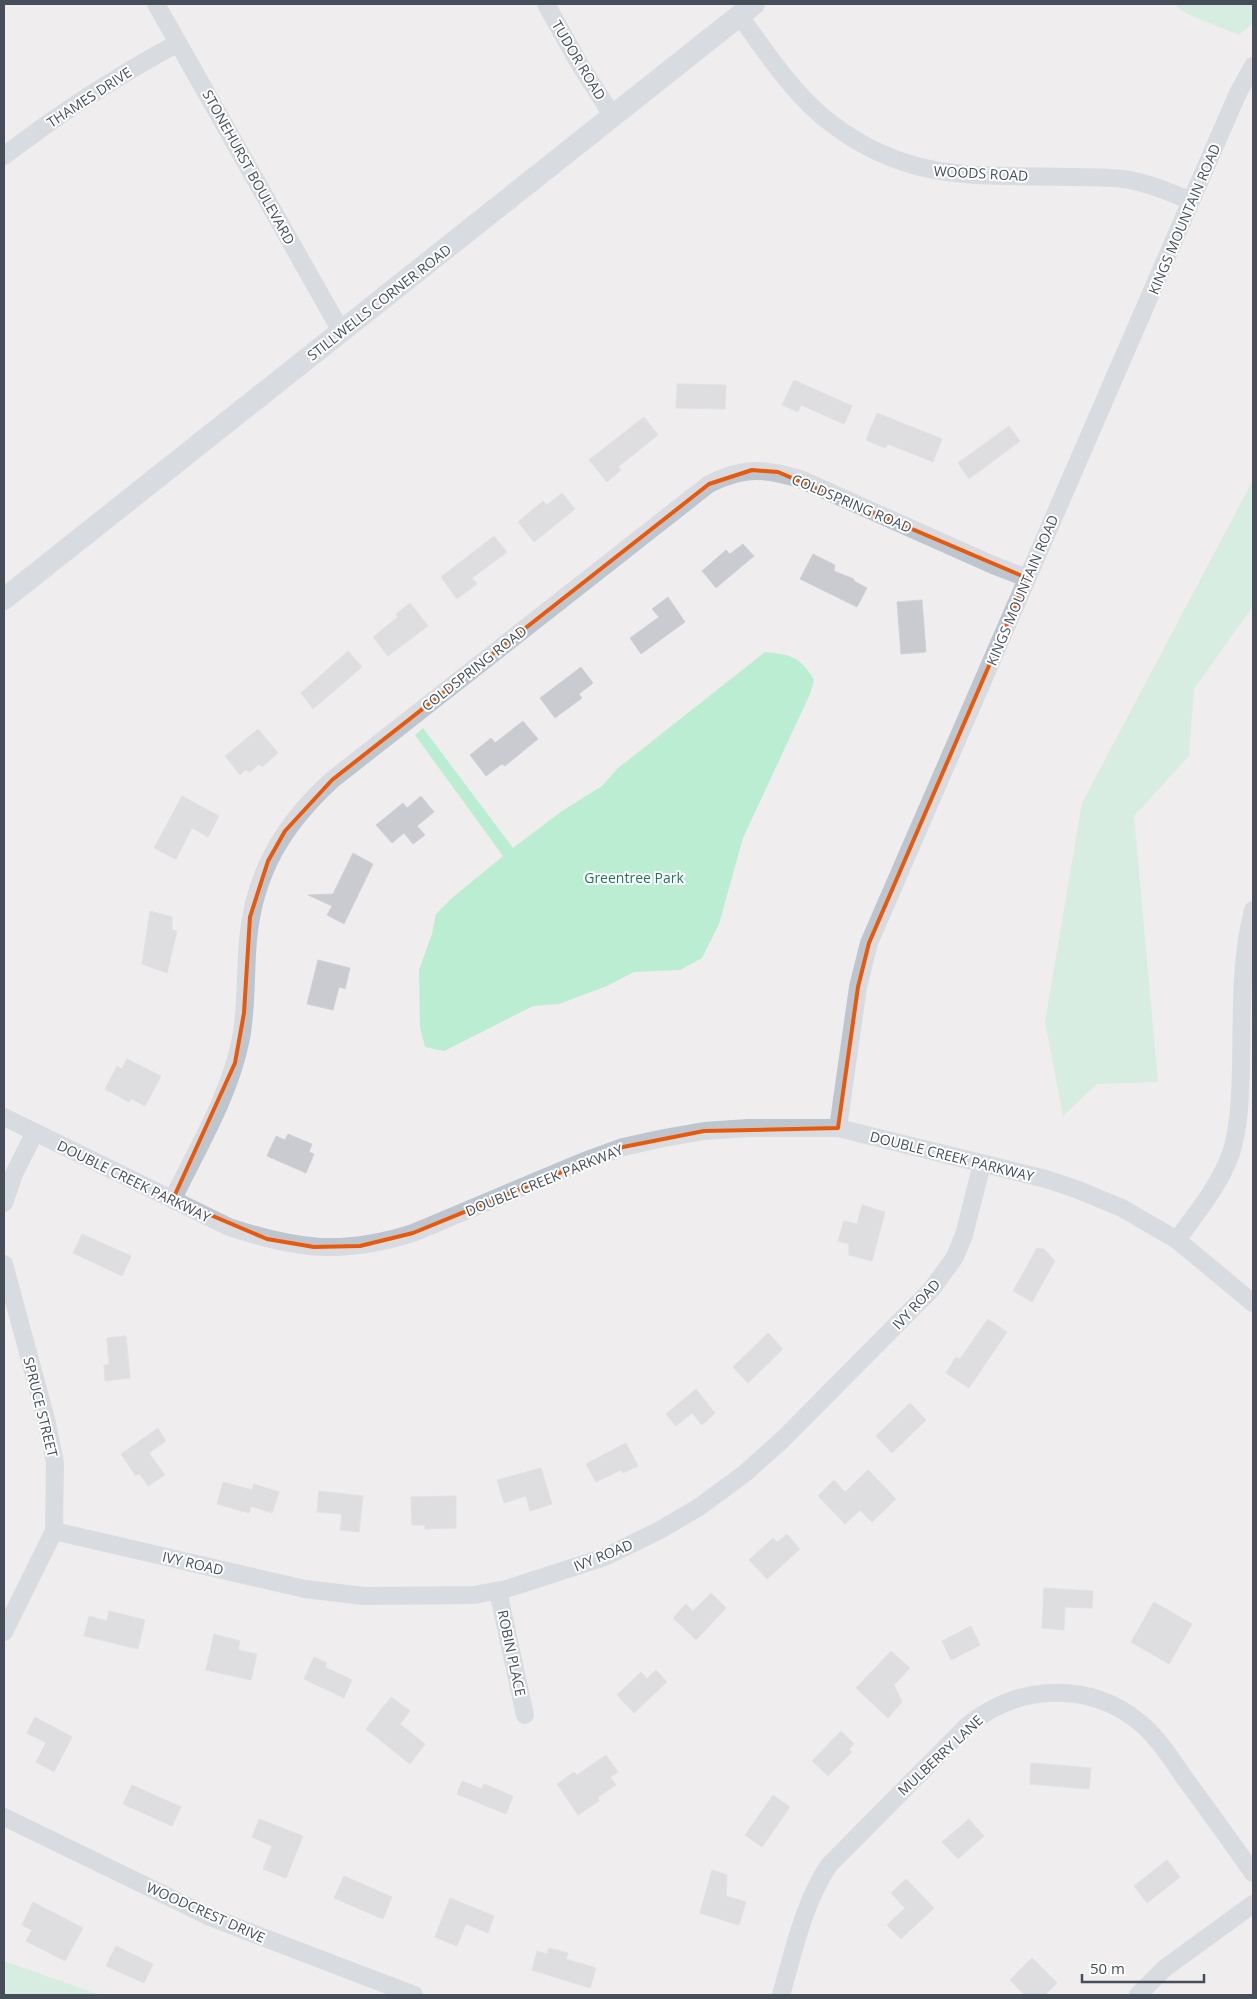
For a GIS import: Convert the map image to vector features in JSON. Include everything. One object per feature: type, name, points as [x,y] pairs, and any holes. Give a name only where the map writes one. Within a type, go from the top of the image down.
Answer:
[{"type":"street","name":"STONEHURST BOULEVARD","points":[[156,4],[341,331]]},
{"type":"street","name":"TUDOR ROAD","points":[[546,4],[580,65],[612,115]]},
{"type":"street","name":"STILLWELLS CORNER ROAD","points":[[4,599],[746,10]]},
{"type":"street","name":"WOODS ROAD","points":[[746,10],[792,84],[815,110],[847,136],[888,158],[924,169],[958,174],[1124,179],[1153,186],[1191,201]]},
{"type":"street","name":"THAMES DRIVE","points":[[4,156],[79,101],[178,43]]},
{"type":"street","name":"KINGS MOUNTAIN ROAD","points":[[838,1128],[858,986],[869,943],[1238,93],[1253,66]]},
{"type":"street","name":"COLDSPRING ROAD","points":[[173,1199],[220,1102],[235,1063],[244,1013],[250,917],[257,889],[268,861],[285,831],[299,812],[332,780],[709,484],[735,473],[752,470],[778,472],[800,479],[993,565],[1027,578]]},
{"type":"street","points":[[1177,1240],[1222,1175],[1231,1153],[1236,1133],[1240,1101],[1244,963],[1253,910]]},
{"type":"street","name":"DOUBLE CREEK PARKWAY","points":[[4,1117],[229,1226],[267,1239],[314,1247],[360,1246],[388,1241],[413,1233],[582,1162],[623,1147],[713,1130],[838,1128],[1046,1179],[1122,1208],[1177,1240],[1253,1303]]},
{"type":"street","points":[[4,1203],[14,1174],[35,1132]]},
{"type":"street","name":"IVY ROAD","points":[[54,1531],[305,1589],[364,1596],[474,1595],[498,1591],[605,1556],[660,1530],[699,1506],[744,1474],[781,1441],[931,1290],[955,1257],[967,1228],[982,1164]]},
{"type":"street","name":"SPRUCE STREET","points":[[4,1264],[52,1443],[56,1479],[54,1531],[4,1632]]},
{"type":"street","name":"ROBIN PLACE","points":[[498,1591],[525,1715]]},
{"type":"street","name":"MULBERRY LANE","points":[[781,1995],[806,1907],[816,1884],[828,1865],[966,1727],[987,1711],[1022,1697],[1053,1692],[1084,1695],[1116,1706],[1138,1721],[1160,1744],[1253,1873]]},
{"type":"street","name":"WOODCREST DRIVE","points":[[4,1816],[210,1917],[414,1995]]},
{"type":"street","points":[[1138,1995],[1165,1968],[1253,1904]]},
{"type":"highlighted area","points":[[752,470],[778,472],[1027,578],[869,943],[858,987],[838,1128],[704,1131],[623,1147],[413,1233],[360,1246],[314,1247],[267,1239],[173,1199],[235,1063],[244,1013],[250,917],[268,861],[285,831],[332,780],[709,484]]},
{"type":"green space","points":[[1173,4],[1253,4],[1253,23],[1239,35],[1187,14]]},
{"type":"green space","points":[[1253,480],[1253,606],[1194,689],[1189,756],[1134,816],[1158,1082],[1097,1084],[1063,1116],[1045,1022],[1082,803]]},
{"type":"green space","name":"Greentree Park","points":[[765,652],[794,658],[804,666],[814,680],[810,694],[743,838],[719,924],[702,958],[680,970],[634,972],[607,986],[559,1004],[533,1006],[444,1051],[425,1047],[420,1027],[419,970],[432,934],[436,914],[452,898],[503,856],[415,735],[423,728],[513,848],[562,811],[602,786],[617,769]]},
{"type":"green space","points":[[4,1961],[100,1995],[4,1995]]},
{"type":"building","points":[[794,380],[852,406],[844,424],[801,405],[798,412],[782,405]]},
{"type":"building","points":[[677,384],[726,385],[725,409],[676,408]]},
{"type":"building","points":[[877,413],[942,439],[933,462],[888,444],[885,448],[866,440]]},
{"type":"building","points":[[644,417],[658,435],[618,467],[621,470],[607,482],[589,460]]},
{"type":"building","points":[[1009,426],[1020,441],[969,479],[958,463]]},
{"type":"building","points":[[562,493],[575,509],[534,542],[518,522],[543,501],[547,505]]},
{"type":"building","points":[[494,536],[507,552],[472,578],[477,584],[457,599],[441,577]]},
{"type":"building","points":[[743,544],[754,556],[716,588],[702,571],[726,550],[730,554]]},
{"type":"building","points":[[813,554],[835,565],[834,571],[854,579],[854,581],[867,588],[857,607],[800,579]]},
{"type":"building","points":[[668,597],[685,622],[641,654],[630,638],[659,617],[652,609]]},
{"type":"building","points":[[922,600],[926,652],[901,654],[897,602]]},
{"type":"building","points":[[410,603],[428,626],[388,656],[373,637],[398,617],[396,614]]},
{"type":"building","points":[[348,651],[362,667],[313,709],[301,693]]},
{"type":"building","points":[[581,667],[593,683],[579,694],[582,698],[555,718],[540,698]]},
{"type":"building","points":[[523,721],[538,739],[505,766],[502,764],[486,776],[470,755],[491,738],[495,743]]},
{"type":"building","points":[[258,729],[278,753],[262,767],[259,764],[250,772],[245,770],[240,775],[225,756]]},
{"type":"building","points":[[182,796],[219,816],[208,837],[192,828],[176,859],[154,848]]},
{"type":"building","points":[[421,796],[434,812],[417,826],[425,835],[413,844],[404,833],[392,843],[376,825],[403,803],[407,808]]},
{"type":"building","points":[[353,853],[373,864],[344,924],[327,915],[332,906],[308,895],[333,894]]},
{"type":"building","points":[[150,911],[172,917],[172,930],[177,931],[167,973],[142,964]]},
{"type":"building","points":[[318,960],[350,968],[345,989],[339,987],[333,1010],[307,1004]]},
{"type":"building","points":[[127,1059],[161,1076],[145,1106],[132,1099],[129,1102],[105,1089],[117,1066],[122,1069]]},
{"type":"building","points":[[288,1134],[312,1144],[309,1152],[314,1154],[306,1173],[267,1156],[276,1136],[285,1140]]},
{"type":"building","points":[[862,1205],[885,1212],[872,1261],[849,1255],[849,1244],[838,1241],[844,1221],[857,1224]]},
{"type":"building","points":[[82,1234],[131,1256],[122,1276],[73,1253]]},
{"type":"building","points":[[1037,1248],[1044,1249],[1055,1261],[1032,1302],[1013,1291]]},
{"type":"building","points":[[988,1319],[1007,1332],[969,1388],[946,1373],[956,1357],[960,1359]]},
{"type":"building","points":[[768,1333],[783,1349],[748,1383],[733,1367]]},
{"type":"building","points":[[126,1336],[130,1378],[105,1381],[104,1365],[109,1365],[107,1338]]},
{"type":"building","points":[[696,1389],[715,1413],[702,1425],[692,1413],[676,1426],[666,1414]]},
{"type":"building","points":[[910,1403],[926,1420],[892,1453],[876,1436]]},
{"type":"building","points":[[158,1428],[166,1441],[149,1453],[165,1475],[148,1486],[140,1474],[135,1475],[121,1454]]},
{"type":"building","points":[[626,1443],[638,1466],[623,1473],[621,1470],[596,1482],[586,1464]]},
{"type":"building","points":[[541,1468],[552,1504],[530,1511],[526,1496],[504,1503],[497,1480]]},
{"type":"building","points":[[868,1470],[896,1499],[872,1522],[860,1510],[845,1524],[818,1496],[834,1480],[845,1492]]},
{"type":"building","points":[[223,1482],[252,1490],[254,1484],[279,1492],[272,1513],[251,1506],[249,1513],[217,1504]]},
{"type":"building","points":[[319,1491],[363,1496],[359,1532],[340,1530],[342,1514],[317,1512]]},
{"type":"building","points":[[456,1496],[456,1528],[425,1529],[425,1525],[412,1525],[411,1497]]},
{"type":"building","points":[[787,1534],[800,1549],[767,1579],[749,1560],[773,1538],[777,1542]]},
{"type":"building","points":[[1044,1588],[1093,1591],[1092,1608],[1065,1607],[1064,1630],[1042,1628]]},
{"type":"building","points":[[711,1593],[726,1608],[696,1640],[673,1618],[686,1604],[693,1611]]},
{"type":"building","points":[[1154,1602],[1192,1624],[1169,1664],[1131,1642]]},
{"type":"building","points":[[109,1611],[145,1620],[138,1649],[84,1636],[89,1616],[107,1621]]},
{"type":"building","points":[[971,1626],[980,1645],[951,1660],[942,1641]]},
{"type":"building","points":[[214,1634],[240,1641],[238,1650],[257,1654],[251,1680],[206,1670]]},
{"type":"building","points":[[891,1651],[910,1668],[894,1685],[902,1702],[888,1718],[856,1688]]},
{"type":"building","points":[[314,1657],[327,1663],[325,1667],[352,1680],[344,1698],[304,1679]]},
{"type":"building","points":[[656,1670],[667,1682],[634,1713],[617,1695],[641,1672],[647,1679]]},
{"type":"building","points":[[391,1697],[410,1711],[400,1724],[425,1744],[410,1764],[366,1729]]},
{"type":"building","points":[[35,1717],[72,1737],[54,1772],[36,1762],[46,1743],[27,1733]]},
{"type":"building","points":[[841,1731],[854,1744],[849,1749],[852,1752],[828,1776],[812,1761]]},
{"type":"building","points":[[606,1755],[618,1772],[610,1777],[616,1785],[598,1797],[599,1801],[578,1815],[557,1784],[574,1772],[577,1775]]},
{"type":"building","points":[[1031,1763],[1091,1768],[1089,1789],[1030,1784]]},
{"type":"building","points":[[462,1781],[482,1789],[484,1784],[513,1796],[506,1814],[457,1794]]},
{"type":"building","points":[[132,1785],[181,1807],[172,1826],[123,1804]]},
{"type":"building","points":[[773,1795],[790,1807],[762,1847],[745,1835]]},
{"type":"building","points":[[259,1819],[303,1836],[286,1878],[263,1869],[272,1846],[252,1837]]},
{"type":"building","points":[[969,1819],[984,1836],[958,1859],[942,1842]]},
{"type":"building","points":[[1167,1860],[1180,1877],[1147,1903],[1134,1886]]},
{"type":"building","points":[[712,1870],[727,1875],[726,1896],[746,1902],[739,1925],[700,1913]]},
{"type":"building","points":[[344,1876],[392,1897],[383,1919],[334,1898]]},
{"type":"building","points":[[906,1879],[934,1908],[901,1939],[887,1925],[905,1908],[891,1893]]},
{"type":"building","points":[[450,1898],[494,1916],[488,1933],[466,1924],[457,1946],[435,1937]]},
{"type":"building","points":[[33,1902],[83,1928],[65,1961],[26,1941],[32,1930],[22,1925]]},
{"type":"building","points":[[116,1946],[153,1964],[144,1983],[106,1966]]},
{"type":"building","points":[[549,1948],[568,1953],[566,1959],[596,1968],[590,1988],[532,1970],[537,1951],[547,1954]]},
{"type":"building","points":[[1032,1958],[1057,1983],[1045,1995],[1025,1995],[1010,1980]]}]
